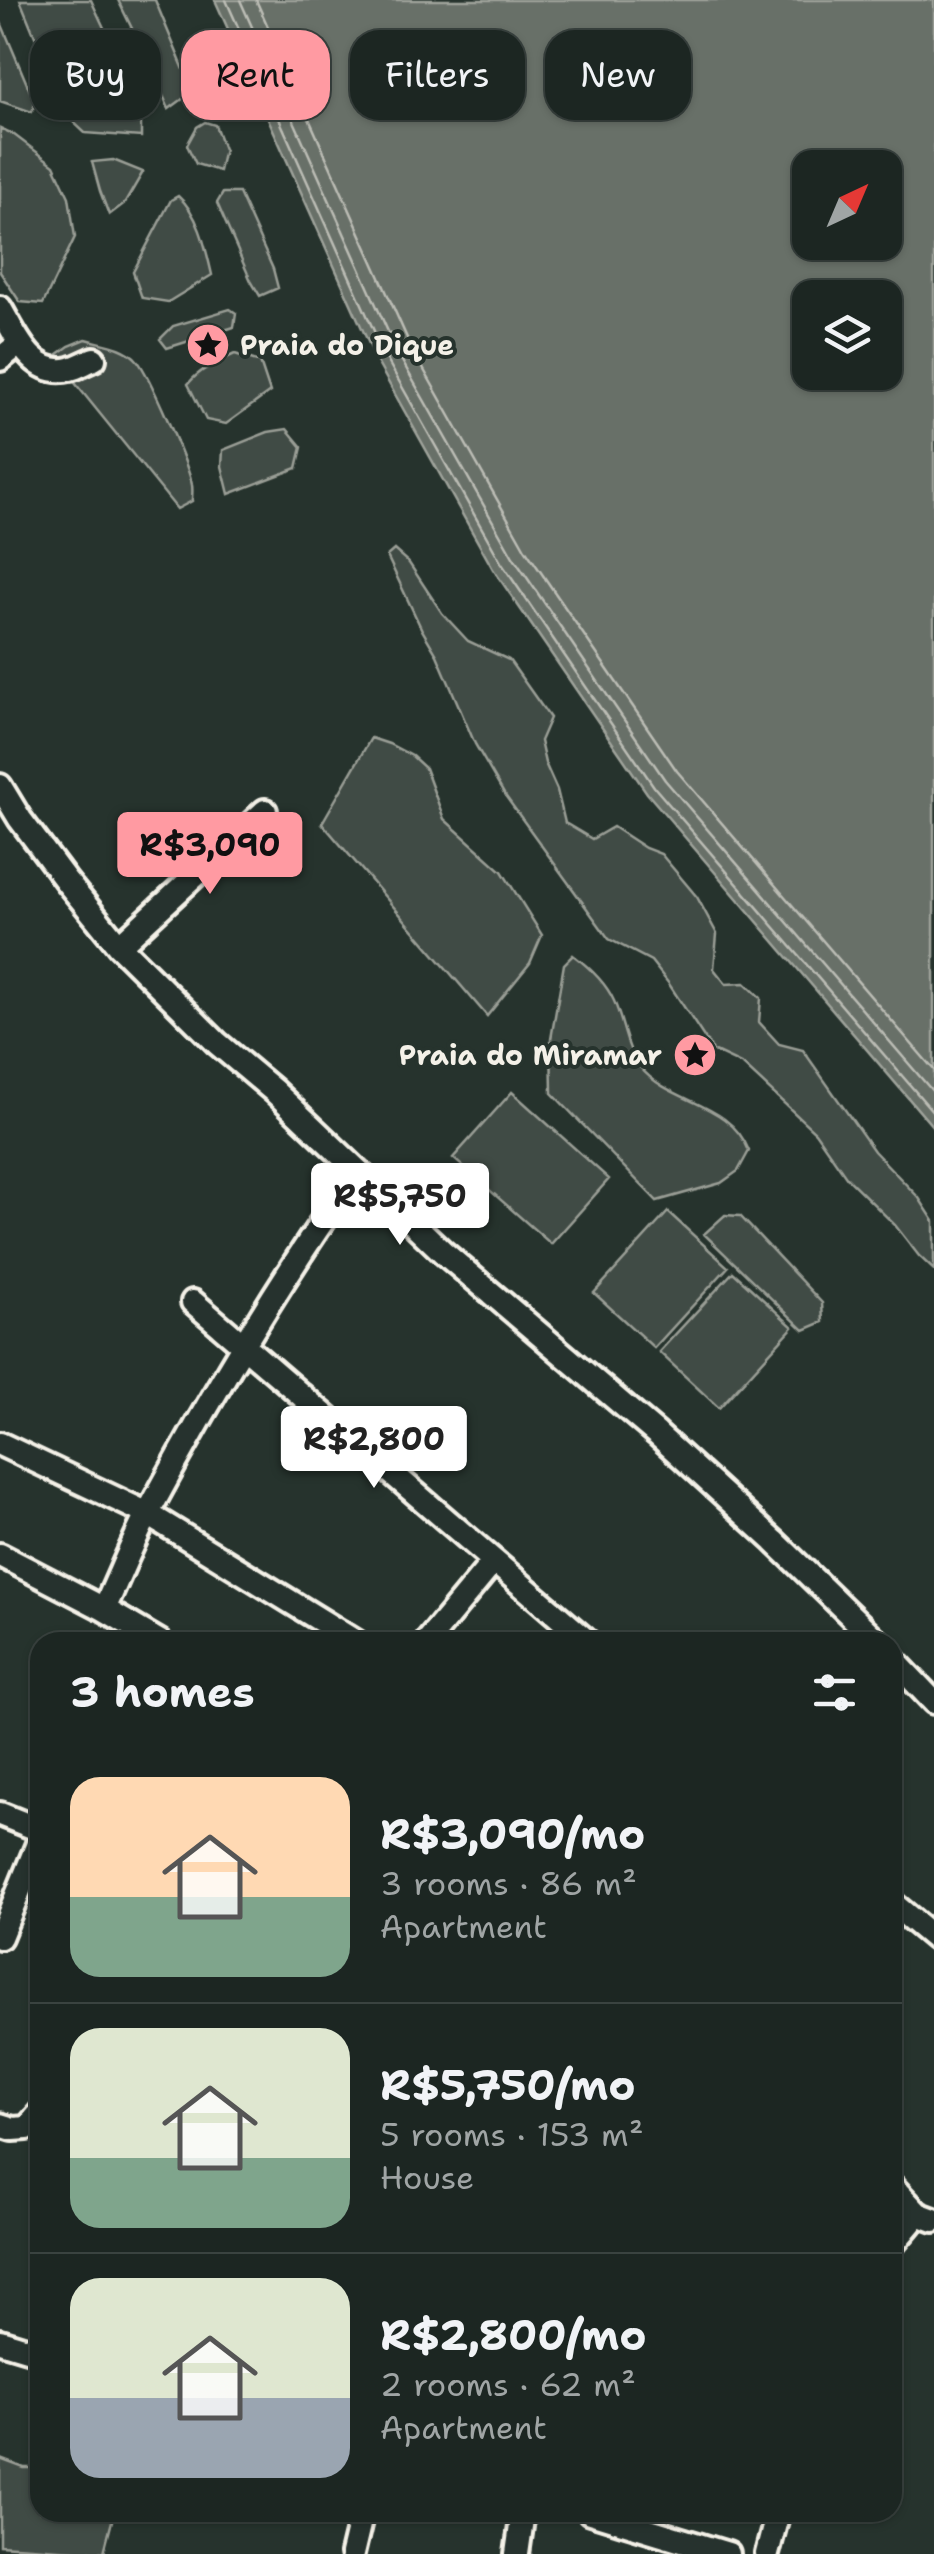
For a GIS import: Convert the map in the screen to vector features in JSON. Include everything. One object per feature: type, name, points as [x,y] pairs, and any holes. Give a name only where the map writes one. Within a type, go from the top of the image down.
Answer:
[{"type":"street","points":[[0,308],[38,365],[52,370],[71,369],[94,359]]},
{"type":"street","points":[[0,359],[20,343]]},
{"type":"street","points":[[0,786],[67,882],[120,946],[217,1043],[274,1091],[444,1253],[686,1460],[868,1632]]},
{"type":"street","points":[[120,946],[265,811]]},
{"type":"street","points":[[104,1609],[148,1514],[244,1344],[357,1171]]},
{"type":"street","points":[[192,1302],[576,1632]]},
{"type":"street","points":[[0,1444],[148,1514],[331,1632]]},
{"type":"street","points":[[0,1555],[143,1632]]},
{"type":"street","points":[[434,1632],[494,1561]]},
{"type":"street","points":[[902,1668],[934,1702]]},
{"type":"street","points":[[0,1814],[30,1826]]},
{"type":"street","points":[[0,1938],[30,1864]]},
{"type":"street","points":[[902,1911],[934,1938]]},
{"type":"street","points":[[0,2126],[18,2130],[30,2122]]},
{"type":"street","points":[[902,2195],[926,2217],[902,2237]]},
{"type":"street","points":[[0,2341],[30,2350]]},
{"type":"street","points":[[352,2554],[360,2522]]},
{"type":"street","points":[[517,2554],[522,2522]]},
{"type":"street","points":[[623,2522],[728,2554]]},
{"type":"street","points":[[768,2554],[776,2522]]},
{"type":"shaded area","points":[[20,0],[91,0],[105,30],[32,30]]},
{"type":"shaded area","points":[[118,0],[155,0],[181,63],[181,100],[169,109],[161,91],[161,30],[133,30]]},
{"type":"shaded area","points":[[0,20],[30,91],[30,111],[0,101]]},
{"type":"shaded area","points":[[71,120],[141,120],[141,137],[85,133]]},
{"type":"shaded area","points":[[205,122],[215,125],[224,149],[219,171],[196,164],[187,145],[197,127]]},
{"type":"shaded area","points":[[0,128],[54,165],[69,197],[75,237],[43,304],[20,302],[0,272]]},
{"type":"shaded area","points":[[113,160],[143,172],[125,203],[109,215],[92,162]]},
{"type":"shaded area","points":[[223,193],[239,193],[278,288],[260,296],[251,281],[217,203]]},
{"type":"shaded area","points":[[178,196],[196,222],[212,275],[168,302],[142,298],[133,272],[171,200]]},
{"type":"shaded area","points":[[230,309],[236,313],[234,327],[167,348],[160,339],[173,326]]},
{"type":"shaded area","points":[[86,339],[126,352],[143,369],[184,459],[192,501],[177,509],[54,357]]},
{"type":"shaded area","points":[[235,354],[260,362],[270,392],[226,424],[206,420],[188,384],[203,370]]},
{"type":"shaded area","points":[[287,429],[302,447],[297,468],[229,494],[222,466],[223,450],[268,432]]},
{"type":"shaded area","points":[[394,550],[409,563],[442,613],[468,641],[509,660],[550,718],[540,741],[565,823],[592,839],[613,827],[661,854],[697,897],[717,934],[714,969],[726,984],[745,983],[761,998],[759,1022],[779,1044],[803,1050],[874,1151],[919,1198],[934,1221],[934,1270],[847,1178],[815,1132],[743,1065],[713,1051],[651,961],[609,939],[504,794],[475,744],[437,655],[387,556]]},
{"type":"shaded area","points":[[371,738],[412,756],[425,768],[444,819],[502,871],[542,935],[530,963],[487,1016],[322,823]]},
{"type":"shaded area","points":[[573,955],[611,994],[640,1067],[667,1089],[714,1112],[740,1135],[749,1151],[738,1171],[721,1183],[657,1201],[552,1093],[551,1039],[564,964]]},
{"type":"shaded area","points":[[512,1092],[609,1179],[551,1244],[453,1158]]},
{"type":"shaded area","points":[[668,1212],[728,1267],[654,1348],[594,1293]]},
{"type":"shaded area","points":[[725,1215],[740,1216],[822,1303],[823,1322],[804,1330],[704,1234]]},
{"type":"shaded area","points":[[733,1272],[793,1327],[719,1408],[659,1352]]},
{"type":"shaded area","points":[[0,2459],[30,2468],[30,2522],[112,2522],[104,2552],[0,2545]]},
{"type":"water","points":[[215,0],[934,0],[934,1128],[647,793],[493,569],[378,364],[269,120],[330,120],[330,30],[228,30]]},
{"type":"place","name":"Praia do Dique","points":[[208,345]]},
{"type":"place","name":"Praia do Miramar","points":[[695,1055]]}]
